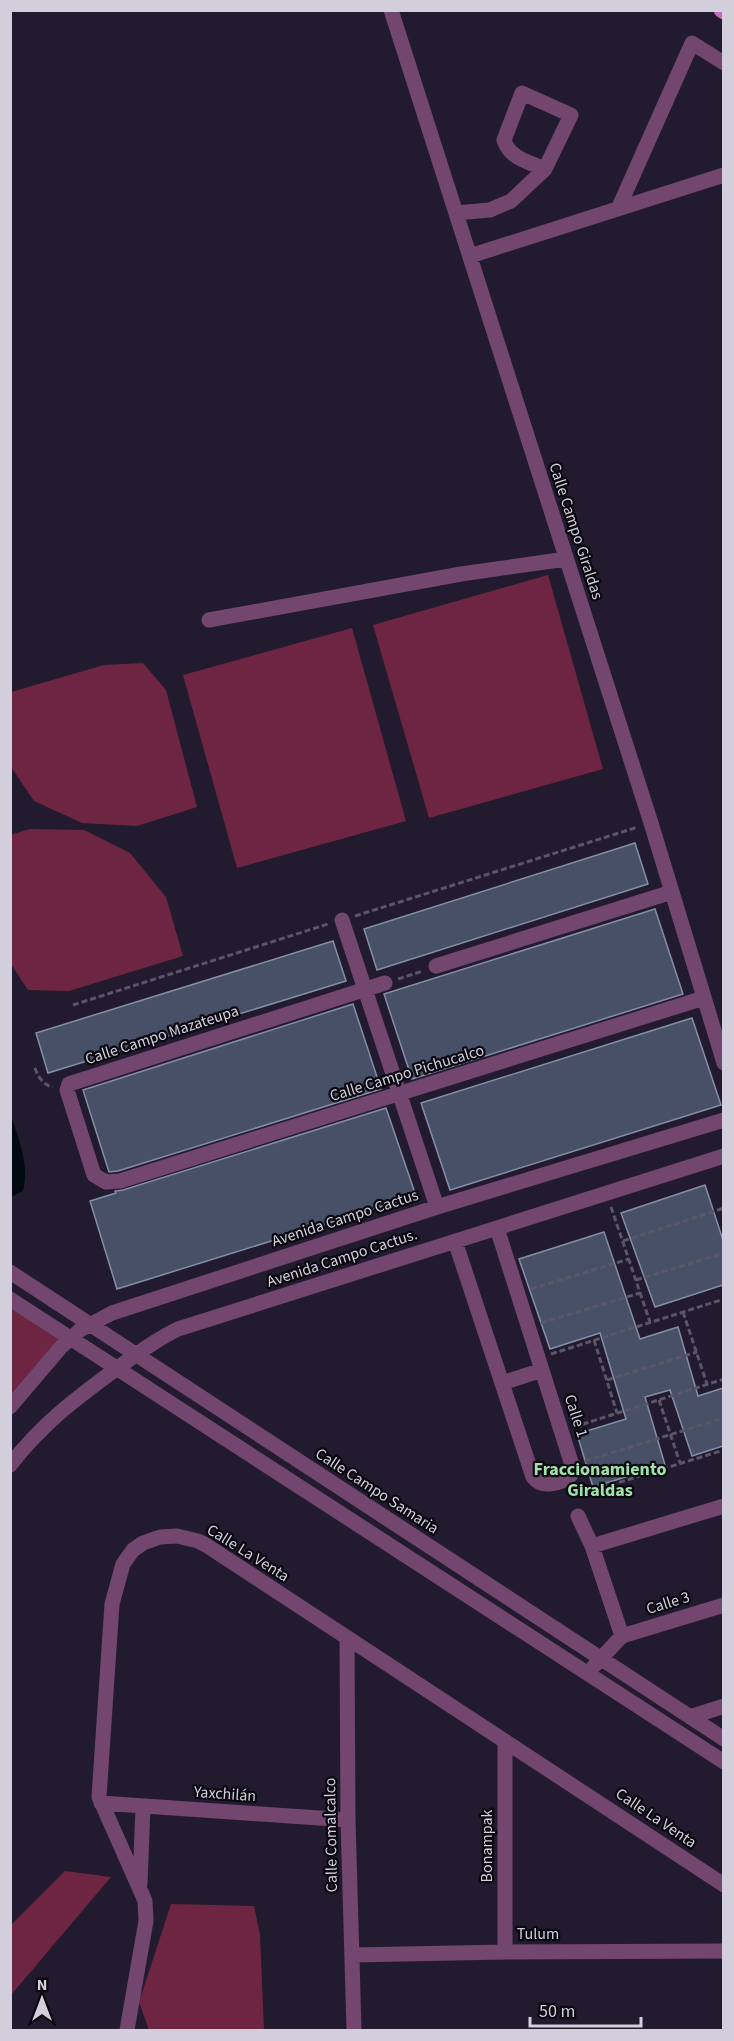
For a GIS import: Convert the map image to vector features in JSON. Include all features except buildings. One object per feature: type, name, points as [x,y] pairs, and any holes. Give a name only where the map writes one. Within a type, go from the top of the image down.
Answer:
[{"type":"street","name":"Calle Campo Giraldas","points":[[391,10],[651,823],[723,1063]]},
{"type":"street","points":[[618,209],[692,43],[723,63]]},
{"type":"street","points":[[456,213],[490,210],[502,206],[511,201],[545,169],[570,115],[522,93],[504,140],[506,147],[510,153],[545,169]]},
{"type":"street","points":[[470,256],[723,175]]},
{"type":"street","points":[[210,620],[462,574],[566,559]]},
{"type":"street","points":[[436,966],[672,892]]},
{"type":"street","points":[[342,920],[437,1207]]},
{"type":"street","name":"Calle Campo Mazateupa","points":[[67,1089],[72,1083],[385,983]]},
{"type":"street","name":"Calle Campo Pichucalco","points":[[67,1089],[94,1175],[106,1182],[120,1181],[704,998]]},
{"type":"street","name":"Avenida Campo Cactus","points":[[10,1407],[71,1338],[90,1325],[124,1309],[437,1207],[723,1120]]},
{"type":"street","name":"Avenida Campo Cactus.","points":[[10,1465],[43,1426],[66,1406],[152,1342],[190,1325],[723,1156]]},
{"type":"street","name":"Calle 1","points":[[497,1228],[561,1431],[570,1472]]},
{"type":"street","points":[[455,1241],[533,1477],[542,1485],[570,1472]]},
{"type":"street","name":"Calle Campo Samaria","points":[[10,1272],[723,1738]]},
{"type":"street","points":[[10,1299],[723,1761]]},
{"type":"street","points":[[502,1383],[540,1364]]},
{"type":"street","points":[[592,1546],[723,1506]]},
{"type":"street","points":[[578,1516],[592,1546],[622,1636],[600,1658],[589,1674]]},
{"type":"street","name":"Calle La Venta","points":[[127,2031],[146,1921],[145,1901],[101,1803],[99,1790],[112,1604],[123,1564],[137,1547],[147,1541],[166,1536],[187,1538],[202,1543],[723,1885]]},
{"type":"street","name":"Calle 3","points":[[622,1636],[723,1605]]},
{"type":"street","name":"Calle Comalcalco","points":[[347,1638],[348,1820],[354,2031]]},
{"type":"street","points":[[690,1717],[723,1706]]},
{"type":"street","name":"Bonampak","points":[[505,1741],[505,1952]]},
{"type":"street","name":"Yaxchilán","points":[[101,1803],[348,1820]]},
{"type":"street","points":[[139,1887],[143,1806]]},
{"type":"street","name":"Tulum","points":[[352,1955],[723,1952]]},
{"type":"path","points":[[73,1005],[651,823]]},
{"type":"path","points":[[385,983],[436,966]]},
{"type":"path","points":[[35,1068],[44,1083],[67,1089]]},
{"type":"path","points":[[607,1193],[650,1322]]},
{"type":"path","points":[[623,1241],[723,1208]]},
{"type":"path","points":[[636,1280],[723,1253]]},
{"type":"path","points":[[518,1293],[628,1259]]},
{"type":"path","points":[[528,1327],[640,1293]]},
{"type":"path","points":[[540,1364],[594,1340],[723,1299]]},
{"type":"path","points":[[683,1312],[707,1384]]},
{"type":"path","points":[[594,1340],[617,1413]]},
{"type":"path","points":[[607,1380],[697,1352]]},
{"type":"path","points":[[561,1431],[723,1379]]},
{"type":"path","points":[[659,1400],[680,1463]]},
{"type":"path","points":[[723,1418],[570,1472],[578,1489],[588,1491],[723,1450]]},
{"type":"shaded area","points":[[548,575],[603,769],[429,818],[373,625]]},
{"type":"shaded area","points":[[352,628],[406,821],[237,868],[183,675]]},
{"type":"shaded area","points":[[143,663],[166,690],[197,807],[137,826],[82,823],[34,801],[11,767],[11,692],[104,665]]},
{"type":"shaded area","points":[[30,829],[84,830],[130,853],[166,897],[183,956],[69,991],[28,990],[11,964],[10,835]]},
{"type":"shaded area","points":[[10,1113],[22,1151],[25,1171],[23,1191],[11,1197]]},
{"type":"shaded area","points":[[11,1298],[71,1338],[11,1409]]},
{"type":"shaded area","points":[[65,1871],[111,1877],[11,1995],[11,1925]]},
{"type":"shaded area","points":[[171,1904],[254,1906],[260,1935],[264,2030],[149,2030],[139,2002]]},
{"type":"district","name":"Fraccionamiento Giraldas","points":[[600,1479]]}]
